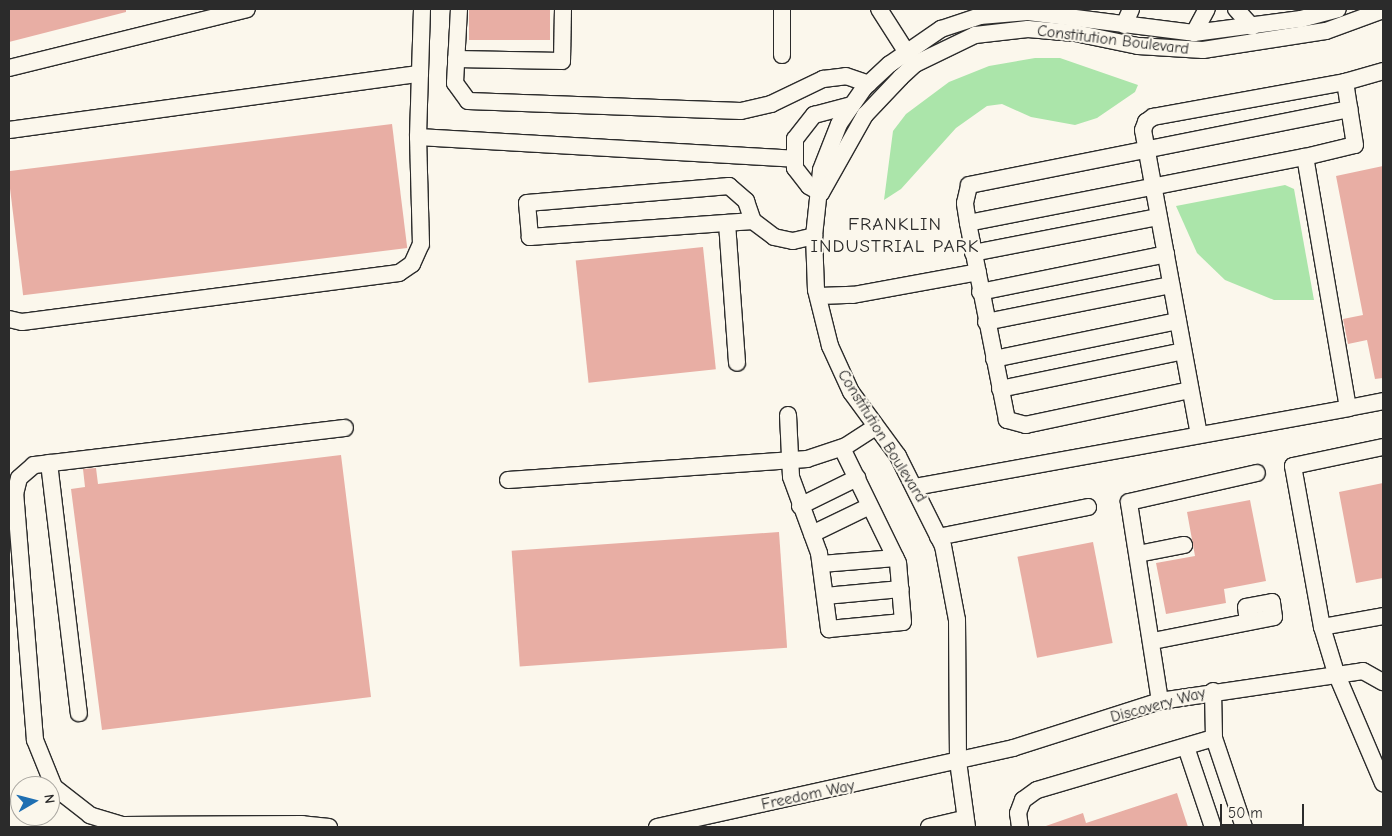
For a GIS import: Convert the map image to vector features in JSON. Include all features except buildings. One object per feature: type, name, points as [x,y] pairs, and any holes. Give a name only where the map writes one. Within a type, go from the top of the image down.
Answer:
[{"type":"street","points":[[9,68],[247,9]]},
{"type":"street","points":[[9,319],[22,322],[399,274],[412,264],[421,244],[418,137],[422,9]]},
{"type":"street","points":[[459,9],[455,83],[468,101],[741,111],[771,104],[823,79],[846,76],[869,84]]},
{"type":"street","points":[[456,59],[562,61],[563,9]]},
{"type":"street","points":[[782,9],[782,55]]},
{"type":"street","points":[[879,9],[910,58]]},
{"type":"street","points":[[1124,25],[1131,9]]},
{"type":"street","points":[[1194,34],[1207,9]]},
{"type":"street","points":[[1236,9],[1252,27]]},
{"type":"street","name":"Constitution Boulevard","points":[[821,193],[865,115],[910,58],[941,29],[970,19],[1028,10],[1194,34],[1252,27],[1338,9]]},
{"type":"street","name":"Constitution Boulevard","points":[[965,823],[958,761],[957,620],[950,574],[938,537],[915,487],[851,392],[830,346],[819,296],[814,236],[821,193],[821,170],[827,150],[852,105],[869,84],[910,58],[984,33],[1038,30],[1138,46],[1203,50],[1319,33],[1383,10]]},
{"type":"street","points":[[1199,435],[1146,148],[1143,130],[1146,122],[1153,117],[1345,82],[1383,71]]},
{"type":"street","points":[[9,130],[420,74]]},
{"type":"street","points":[[968,223],[1306,157],[1355,145],[1345,82]]},
{"type":"street","points":[[821,193],[800,178],[794,159],[795,139],[807,120],[821,112],[852,105]]},
{"type":"street","points":[[1190,390],[1026,425],[1007,420],[980,292],[968,223],[965,203],[969,185],[1146,148],[1350,109]]},
{"type":"street","points":[[418,137],[794,159]]},
{"type":"street","points":[[1306,157],[1348,408]]},
{"type":"street","points":[[753,222],[746,201],[729,186],[527,203],[530,237],[753,222],[774,236],[794,240],[814,236]]},
{"type":"street","points":[[973,253],[1159,217]]},
{"type":"street","points":[[727,223],[737,363]]},
{"type":"street","points":[[980,292],[1166,254]]},
{"type":"street","points":[[819,296],[853,295],[978,272]]},
{"type":"street","points":[[986,322],[1171,284]]},
{"type":"street","points":[[994,359],[1178,321]]},
{"type":"street","points":[[1000,389],[1183,351]]},
{"type":"street","points":[[915,487],[1383,401]]},
{"type":"street","points":[[788,416],[790,460],[800,506],[812,534],[821,564],[830,629],[903,622],[901,589],[896,558],[842,448]]},
{"type":"street","points":[[508,480],[790,460],[842,448],[875,427]]},
{"type":"street","points":[[329,827],[302,824],[122,826],[90,814],[54,787],[34,740],[15,494],[25,470],[49,463],[344,428]]},
{"type":"street","points":[[1383,447],[1293,466],[1322,627],[1336,673],[1383,783]]},
{"type":"street","points":[[49,463],[79,713]]},
{"type":"street","points":[[1160,701],[1153,641],[1129,502],[1256,473]]},
{"type":"street","points":[[800,506],[857,478]]},
{"type":"street","points":[[812,534],[870,506]]},
{"type":"street","points":[[938,537],[1088,507]]},
{"type":"street","points":[[1138,554],[1184,544]]},
{"type":"street","points":[[821,564],[896,558]]},
{"type":"street","points":[[825,596],[901,589]]},
{"type":"street","points":[[1322,627],[1383,616]]},
{"type":"street","points":[[1153,641],[1248,622]]},
{"type":"street","name":"Discovery Way","points":[[958,761],[1013,748],[1160,701],[1213,691],[1336,673],[1363,671],[1383,682]]},
{"type":"street","points":[[1213,691],[1214,738],[1244,827]]},
{"type":"street","points":[[1020,827],[1018,813],[1023,800],[1037,790],[1214,738]]},
{"type":"street","points":[[1186,747],[1213,827]]},
{"type":"street","name":"Freedom Way","points":[[657,827],[958,761]]},
{"type":"street","points":[[929,827],[965,823]]},
{"type":"green space","points":[[1035,58],[1060,58],[1138,85],[1135,92],[1097,118],[1075,125],[1031,117],[1002,104],[987,106],[956,128],[901,189],[884,200],[893,131],[906,114],[949,82],[989,66]]},
{"type":"green space","points":[[1285,185],[1294,189],[1314,300],[1274,300],[1225,280],[1197,253],[1176,206]]},
{"type":"district","name":"FRANKLIN INDUSTRIAL PARK","points":[[895,236]]}]
